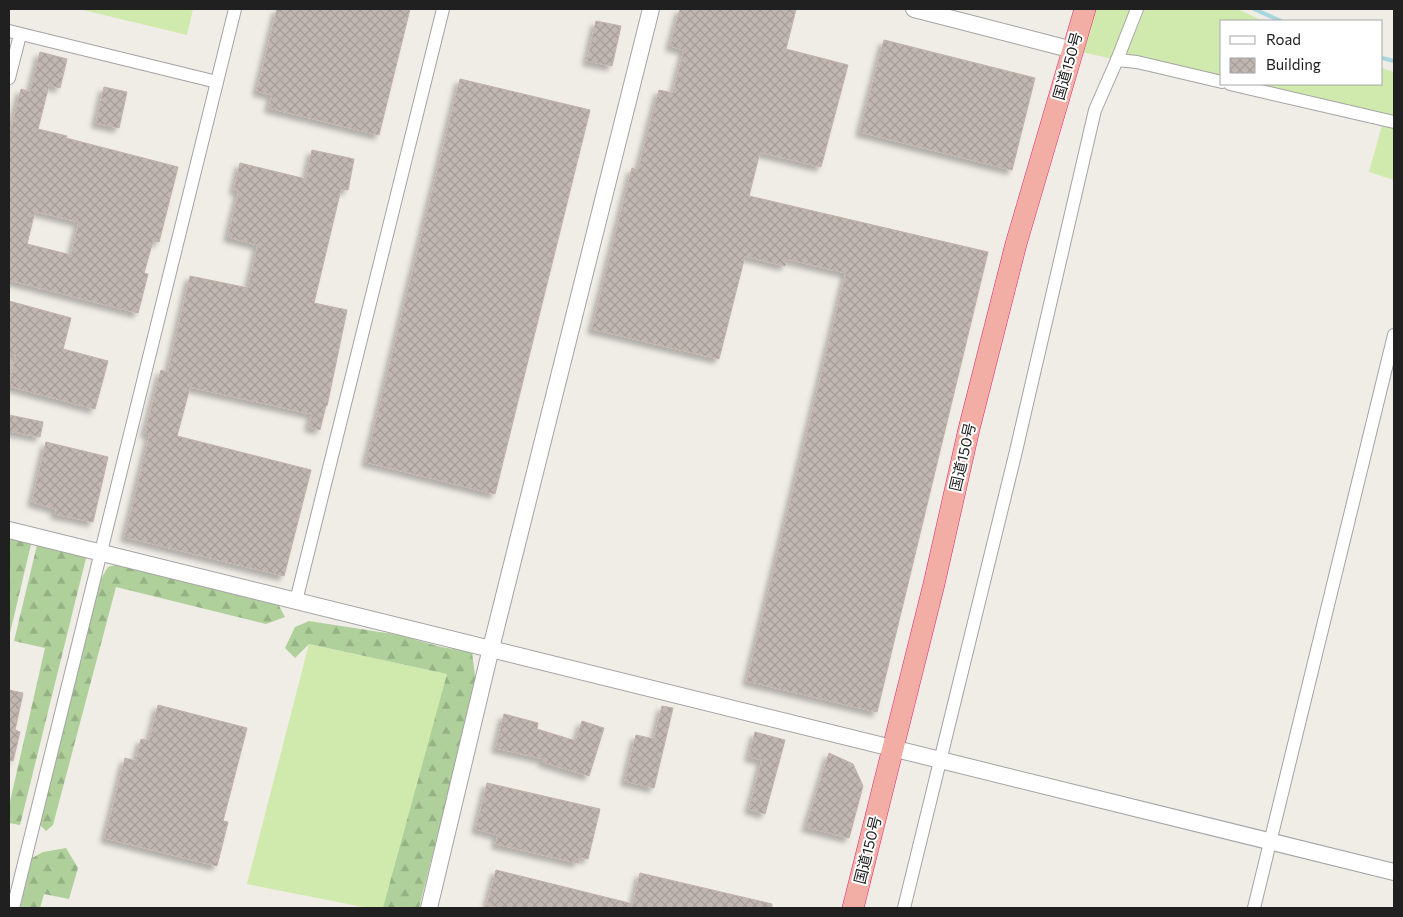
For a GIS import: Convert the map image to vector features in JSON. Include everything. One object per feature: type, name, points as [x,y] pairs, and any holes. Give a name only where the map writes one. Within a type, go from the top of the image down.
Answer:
[{"type":"highway","name":"国道150号","points":[[853,908],[1016,244],[1085,9]]},
{"type":"street","points":[[13,908],[235,9]]},
{"type":"street","points":[[296,601],[443,9]]},
{"type":"street","points":[[429,908],[491,648],[651,9]]},
{"type":"street","points":[[914,9],[1072,50]]},
{"type":"street","points":[[904,908],[1016,451],[1095,110],[1137,9]]},
{"type":"street","points":[[9,78],[15,33],[217,82]]},
{"type":"street","points":[[1117,60],[1137,62],[1220,82]]},
{"type":"street","points":[[1234,85],[1394,122]]},
{"type":"street","points":[[1254,908],[1394,335]]},
{"type":"street","points":[[9,530],[1394,872]]},
{"type":"green space","points":[[79,9],[193,9],[187,35]]},
{"type":"green space","points":[[1085,9],[1143,9],[1117,60],[1073,50]]},
{"type":"green space","points":[[1145,9],[1238,9],[1261,20],[1220,20],[1220,77],[1126,55]]},
{"type":"green space","points":[[1383,68],[1394,72],[1394,117],[1255,85],[1383,85]]},
{"type":"green space","points":[[1384,118],[1394,122],[1394,180],[1369,172]]},
{"type":"green space","points":[[9,530],[33,536],[10,633],[9,633]]},
{"type":"green space","points":[[38,541],[87,554],[20,825],[9,823],[9,806],[45,648],[14,641]]},
{"type":"green space","points":[[119,564],[277,602],[285,617],[266,624],[116,587],[53,825],[46,831],[38,823],[101,579],[108,567]]},
{"type":"green space","points":[[309,621],[399,635],[441,647],[472,652],[476,683],[419,908],[383,908],[447,674],[309,644],[295,658],[285,648],[295,627]]},
{"type":"green space","points":[[309,644],[447,674],[387,908],[368,908],[247,884]]},
{"type":"green space","points":[[66,848],[78,868],[69,899],[44,894],[40,908],[20,908],[32,858],[43,852]]},
{"type":"building","points":[[277,9],[410,9],[379,135],[269,108],[272,95],[257,91]]},
{"type":"building","points":[[680,9],[796,9],[786,49],[848,65],[821,167],[760,152],[749,196],[988,252],[877,712],[747,681],[846,273],[787,259],[785,266],[745,256],[719,359],[592,329],[632,168],[638,170],[659,90],[673,93],[684,50],[670,46]]},
{"type":"building","points":[[596,21],[621,26],[612,66],[587,61]]},
{"type":"building","points":[[884,40],[1035,78],[1012,170],[860,132]]},
{"type":"building","points":[[40,52],[67,59],[60,88],[49,85],[38,129],[178,167],[159,242],[153,241],[144,273],[148,274],[138,313],[9,280],[9,137],[21,89],[30,92]],"holes":[[[35,211],[79,222],[71,255],[27,244]]]},
{"type":"building","points":[[460,79],[590,110],[495,494],[366,462]]},
{"type":"building","points":[[104,87],[127,92],[119,128],[96,123]]},
{"type":"building","points":[[312,150],[354,159],[348,190],[341,189],[314,303],[347,310],[327,406],[320,430],[309,427],[312,414],[190,387],[177,436],[311,470],[284,576],[125,537],[150,434],[145,433],[161,370],[168,372],[190,276],[248,288],[258,245],[228,237],[239,191],[234,190],[240,163],[306,179]]},
{"type":"building","points":[[9,301],[71,318],[63,349],[108,361],[95,409],[9,386],[16,355],[9,354]]},
{"type":"building","points":[[9,415],[43,422],[40,437],[9,431]]},
{"type":"building","points":[[46,442],[108,457],[93,522],[55,514],[57,509],[32,502]]},
{"type":"building","points":[[9,690],[23,693],[15,730],[20,732],[13,761],[9,760]]},
{"type":"building","points":[[158,705],[247,728],[223,821],[228,822],[217,866],[105,838],[125,758],[136,761],[141,739],[149,741]]},
{"type":"building","points":[[662,706],[673,708],[654,788],[625,781],[636,735],[654,739]]},
{"type":"building","points":[[504,714],[538,723],[537,729],[576,741],[582,721],[604,728],[589,776],[543,762],[544,759],[496,748]]},
{"type":"building","points":[[755,732],[785,740],[765,814],[749,809],[762,760],[749,757]]},
{"type":"building","points":[[829,753],[853,764],[863,786],[849,838],[806,827]]},
{"type":"building","points":[[487,783],[600,809],[588,859],[579,857],[578,863],[496,844],[498,835],[476,829]]},
{"type":"building","points":[[496,870],[633,904],[640,873],[772,904],[772,908],[501,908],[487,905]]},
{"type":"waterway","points":[[1254,9],[1279,20]]},
{"type":"waterway","points":[[1383,58],[1394,61]]}]
